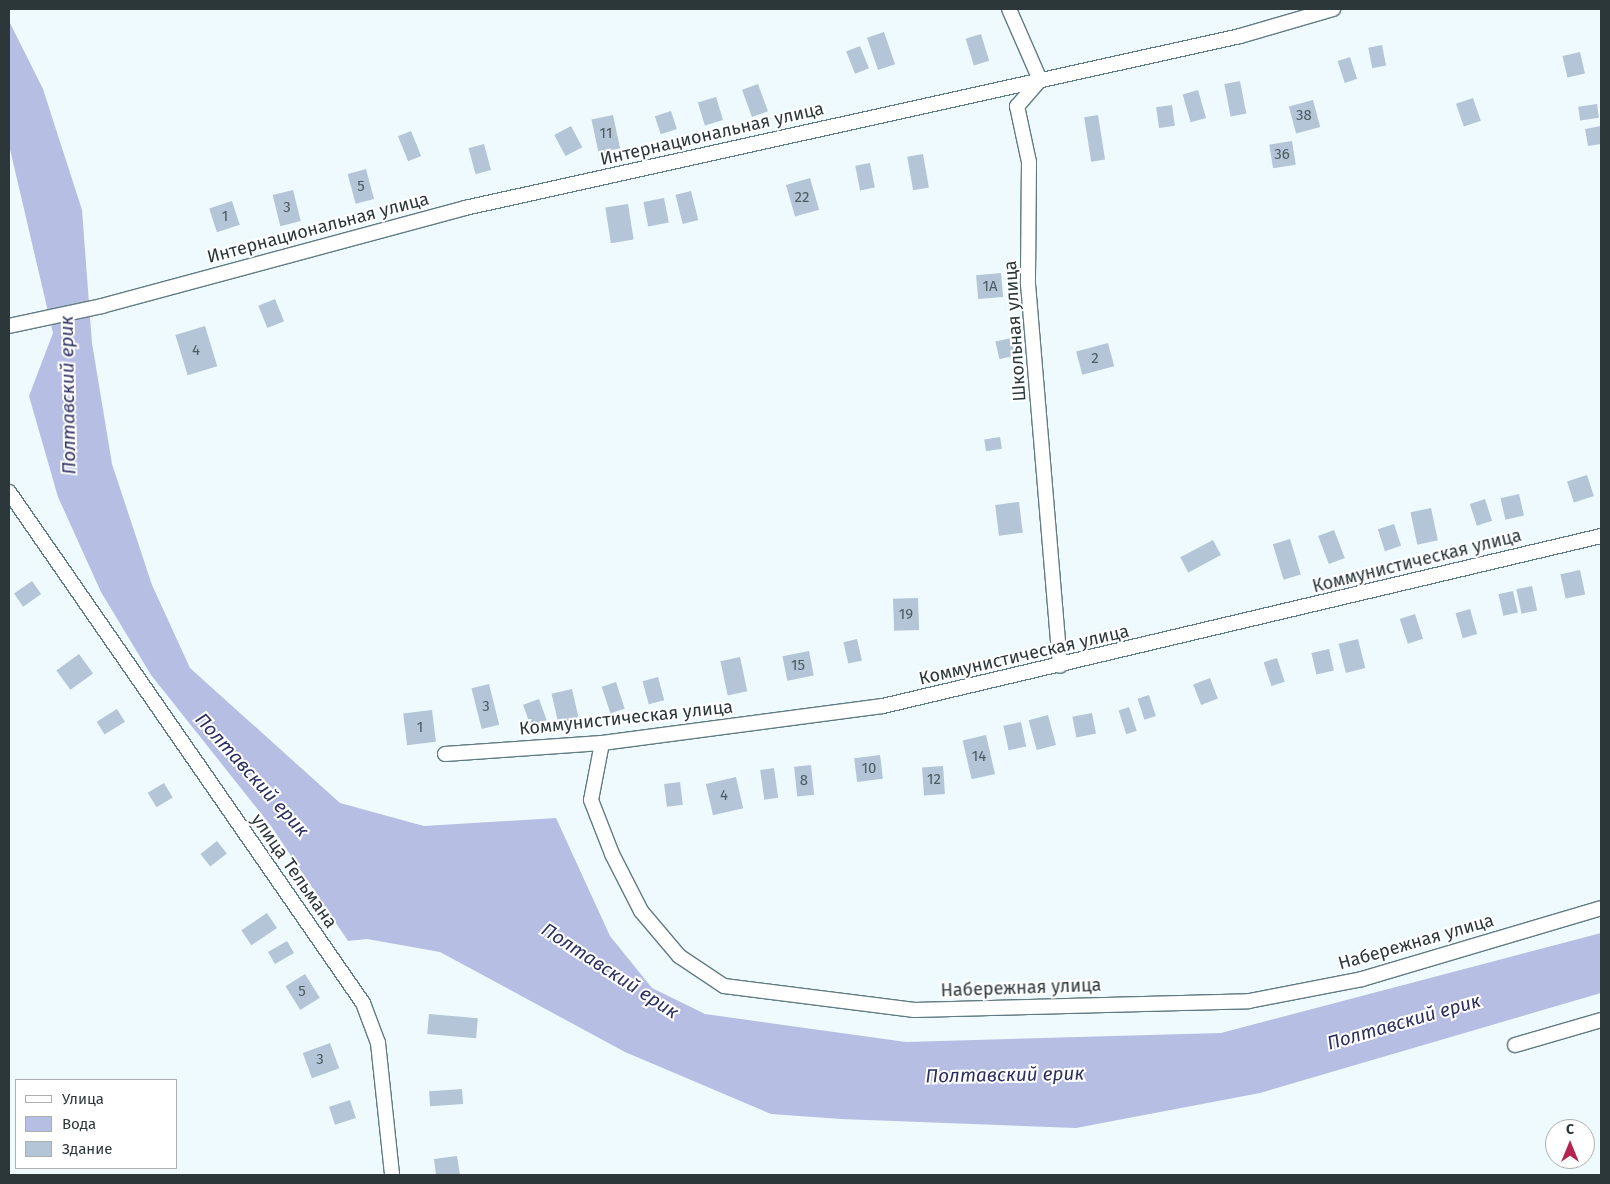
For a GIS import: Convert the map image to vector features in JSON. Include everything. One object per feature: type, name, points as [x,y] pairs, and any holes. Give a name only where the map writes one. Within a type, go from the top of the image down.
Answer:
[{"type":"street","points":[[1009,9],[1040,80]]},
{"type":"street","name":"Интернациональная улица","points":[[9,326],[39,318],[102,306],[465,208],[1240,36],[1333,9]]},
{"type":"street","name":"Школьная улица","points":[[1040,80],[1017,106],[1029,162],[1028,284],[1060,666]]},
{"type":"street","name":"улица Тельмана","points":[[9,492],[363,1003],[378,1043],[392,1175]]},
{"type":"street","name":"Коммунистическая улица","points":[[445,754],[602,743],[883,706],[1060,666],[1601,536]]},
{"type":"street","name":"Набережная улица","points":[[602,743],[591,800],[612,854],[641,911],[666,941],[679,956],[724,986],[914,1010],[1249,1001],[1362,979],[1601,908]]},
{"type":"street","points":[[1514,1045],[1601,1020]]},
{"type":"water","name":"Полтавский ерик","points":[[9,21],[43,89],[82,210],[92,343],[112,464],[152,585],[190,668],[340,803],[424,826],[556,818],[610,936],[652,988],[705,1014],[906,1042],[1221,1033],[1601,933],[1601,993],[1260,1093],[1076,1128],[841,1119],[771,1114],[625,1052],[440,952],[367,939],[348,941],[271,826],[151,675],[101,592],[58,497],[29,396],[53,333],[9,145]]},
{"type":"building","points":[[884,32],[895,64],[878,70],[867,38]]},
{"type":"building","points":[[981,34],[989,61],[974,65],[966,39]]},
{"type":"building","points":[[1382,45],[1386,66],[1372,68],[1368,48]]},
{"type":"building","points":[[860,46],[869,68],[855,74],[846,52]]},
{"type":"building","points":[[1580,52],[1585,73],[1567,77],[1562,56]]},
{"type":"building","points":[[1350,57],[1357,79],[1345,83],[1338,61]]},
{"type":"building","points":[[1240,81],[1246,113],[1231,116],[1224,84]]},
{"type":"building","points":[[758,84],[768,111],[752,117],[742,90]]},
{"type":"building","points":[[1198,90],[1206,118],[1191,122],[1183,94]]},
{"type":"building","points":[[716,97],[723,120],[705,126],[698,103]]},
{"type":"building","points":[[1473,98],[1481,121],[1464,127],[1456,104]]},
{"type":"building","points":[[1313,100],[1320,127],[1296,134],[1289,106]]},
{"type":"building","points":[[1597,104],[1599,118],[1580,121],[1578,107]]},
{"type":"building","points":[[1172,105],[1175,126],[1159,128],[1156,107]]},
{"type":"building","points":[[671,111],[677,129],[661,134],[655,116]]},
{"type":"building","points":[[613,115],[620,148],[599,153],[591,120]]},
{"type":"building","points":[[1098,115],[1105,159],[1091,162],[1084,117]]},
{"type":"building","points":[[571,126],[582,147],[565,156],[554,135]]},
{"type":"building","points":[[1601,126],[1601,144],[1588,146],[1585,129]]},
{"type":"building","points":[[411,131],[421,156],[408,161],[398,136]]},
{"type":"building","points":[[1292,141],[1296,165],[1273,168],[1269,145]]},
{"type":"building","points":[[484,144],[491,170],[476,174],[469,148]]},
{"type":"building","points":[[923,154],[929,187],[913,190],[907,157]]},
{"type":"building","points":[[870,163],[875,188],[860,190],[855,166]]},
{"type":"building","points":[[366,169],[374,199],[356,204],[348,174]]},
{"type":"building","points":[[810,178],[819,210],[795,217],[786,185]]},
{"type":"building","points":[[293,190],[301,221],[280,226],[273,195]]},
{"type":"building","points":[[691,191],[698,220],[683,224],[675,195]]},
{"type":"building","points":[[664,198],[669,223],[648,227],[643,202]]},
{"type":"building","points":[[232,201],[240,225],[217,232],[209,208]]},
{"type":"building","points":[[628,204],[634,240],[611,243],[605,208]]},
{"type":"building","points":[[1001,273],[1003,297],[978,299],[976,275]]},
{"type":"building","points":[[275,299],[284,321],[267,328],[258,306]]},
{"type":"building","points":[[205,326],[217,366],[188,375],[175,335]]},
{"type":"building","points":[[1011,338],[1015,356],[999,359],[995,342]]},
{"type":"building","points":[[1108,343],[1114,366],[1082,375],[1076,352]]},
{"type":"building","points":[[1000,437],[1002,449],[986,451],[984,440]]},
{"type":"building","points":[[1587,475],[1594,496],[1574,502],[1567,481]]},
{"type":"building","points":[[1519,494],[1524,515],[1505,520],[1500,498]]},
{"type":"building","points":[[1485,499],[1492,521],[1477,526],[1470,504]]},
{"type":"building","points":[[1019,502],[1023,533],[999,536],[995,505]]},
{"type":"building","points":[[1431,508],[1438,540],[1417,545],[1410,512]]},
{"type":"building","points":[[1394,524],[1401,546],[1385,551],[1378,529]]},
{"type":"building","points":[[1334,530],[1345,558],[1329,564],[1318,536]]},
{"type":"building","points":[[1290,539],[1301,574],[1284,580],[1273,544]]},
{"type":"building","points":[[1213,540],[1221,555],[1188,572],[1180,557]]},
{"type":"building","points":[[1580,570],[1585,594],[1566,599],[1560,574]]},
{"type":"building","points":[[32,581],[41,594],[23,607],[14,594]]},
{"type":"building","points":[[1532,586],[1537,610],[1522,614],[1516,589]]},
{"type":"building","points":[[1513,591],[1518,612],[1503,616],[1498,594]]},
{"type":"building","points":[[918,598],[919,630],[894,631],[893,599]]},
{"type":"building","points":[[1470,609],[1477,634],[1463,638],[1456,613]]},
{"type":"building","points":[[1415,614],[1423,639],[1408,644],[1400,619]]},
{"type":"building","points":[[857,639],[862,660],[848,664],[843,642]]},
{"type":"building","points":[[1358,639],[1365,668],[1346,673],[1339,644]]},
{"type":"building","points":[[1329,649],[1334,670],[1316,674],[1311,653]]},
{"type":"building","points":[[809,651],[814,676],[787,681],[782,656]]},
{"type":"building","points":[[79,654],[93,673],[70,690],[56,670]]},
{"type":"building","points":[[740,657],[747,691],[728,695],[720,661]]},
{"type":"building","points":[[1277,658],[1285,682],[1271,686],[1264,662]]},
{"type":"building","points":[[658,677],[664,700],[649,704],[643,681]]},
{"type":"building","points":[[1210,678],[1218,699],[1201,705],[1193,684]]},
{"type":"building","points":[[616,682],[625,709],[610,713],[602,687]]},
{"type":"building","points":[[489,684],[499,725],[482,729],[472,688]]},
{"type":"building","points":[[572,689],[579,719],[559,724],[552,694]]},
{"type":"building","points":[[1149,695],[1156,716],[1144,720],[1138,699]]},
{"type":"building","points":[[539,699],[547,721],[531,726],[523,705]]},
{"type":"building","points":[[1129,707],[1137,731],[1126,734],[1119,710]]},
{"type":"building","points":[[117,709],[125,722],[105,734],[97,722]]},
{"type":"building","points":[[432,710],[436,742],[407,745],[403,714]]},
{"type":"building","points":[[1092,713],[1096,734],[1076,737],[1072,717]]},
{"type":"building","points":[[1048,715],[1056,745],[1037,750],[1029,720]]},
{"type":"building","points":[[1021,722],[1026,746],[1009,750],[1003,726]]},
{"type":"building","points":[[986,735],[995,774],[972,779],[963,740]]},
{"type":"building","points":[[880,755],[883,779],[857,782],[854,758]]},
{"type":"building","points":[[811,765],[814,795],[797,797],[794,767]]},
{"type":"building","points":[[943,766],[945,794],[924,795],[922,767]]},
{"type":"building","points":[[774,768],[778,798],[764,800],[760,770]]},
{"type":"building","points":[[736,777],[743,808],[713,815],[706,784]]},
{"type":"building","points":[[680,782],[683,805],[667,807],[664,784]]},
{"type":"building","points":[[164,783],[173,798],[156,807],[148,793]]},
{"type":"building","points":[[217,841],[227,854],[210,867],[200,854]]},
{"type":"building","points":[[267,913],[277,928],[251,945],[241,930]]},
{"type":"building","points":[[287,941],[294,953],[275,964],[268,952]]},
{"type":"building","points":[[305,974],[320,998],[300,1010],[285,986]]},
{"type":"building","points":[[429,1014],[478,1018],[476,1038],[427,1034]]},
{"type":"building","points":[[330,1043],[339,1068],[312,1078],[303,1053]]},
{"type":"building","points":[[462,1089],[463,1104],[430,1106],[429,1091]]},
{"type":"building","points":[[350,1100],[356,1118],[335,1125],[329,1107]]},
{"type":"building","points":[[457,1156],[460,1175],[436,1175],[434,1159]]}]
